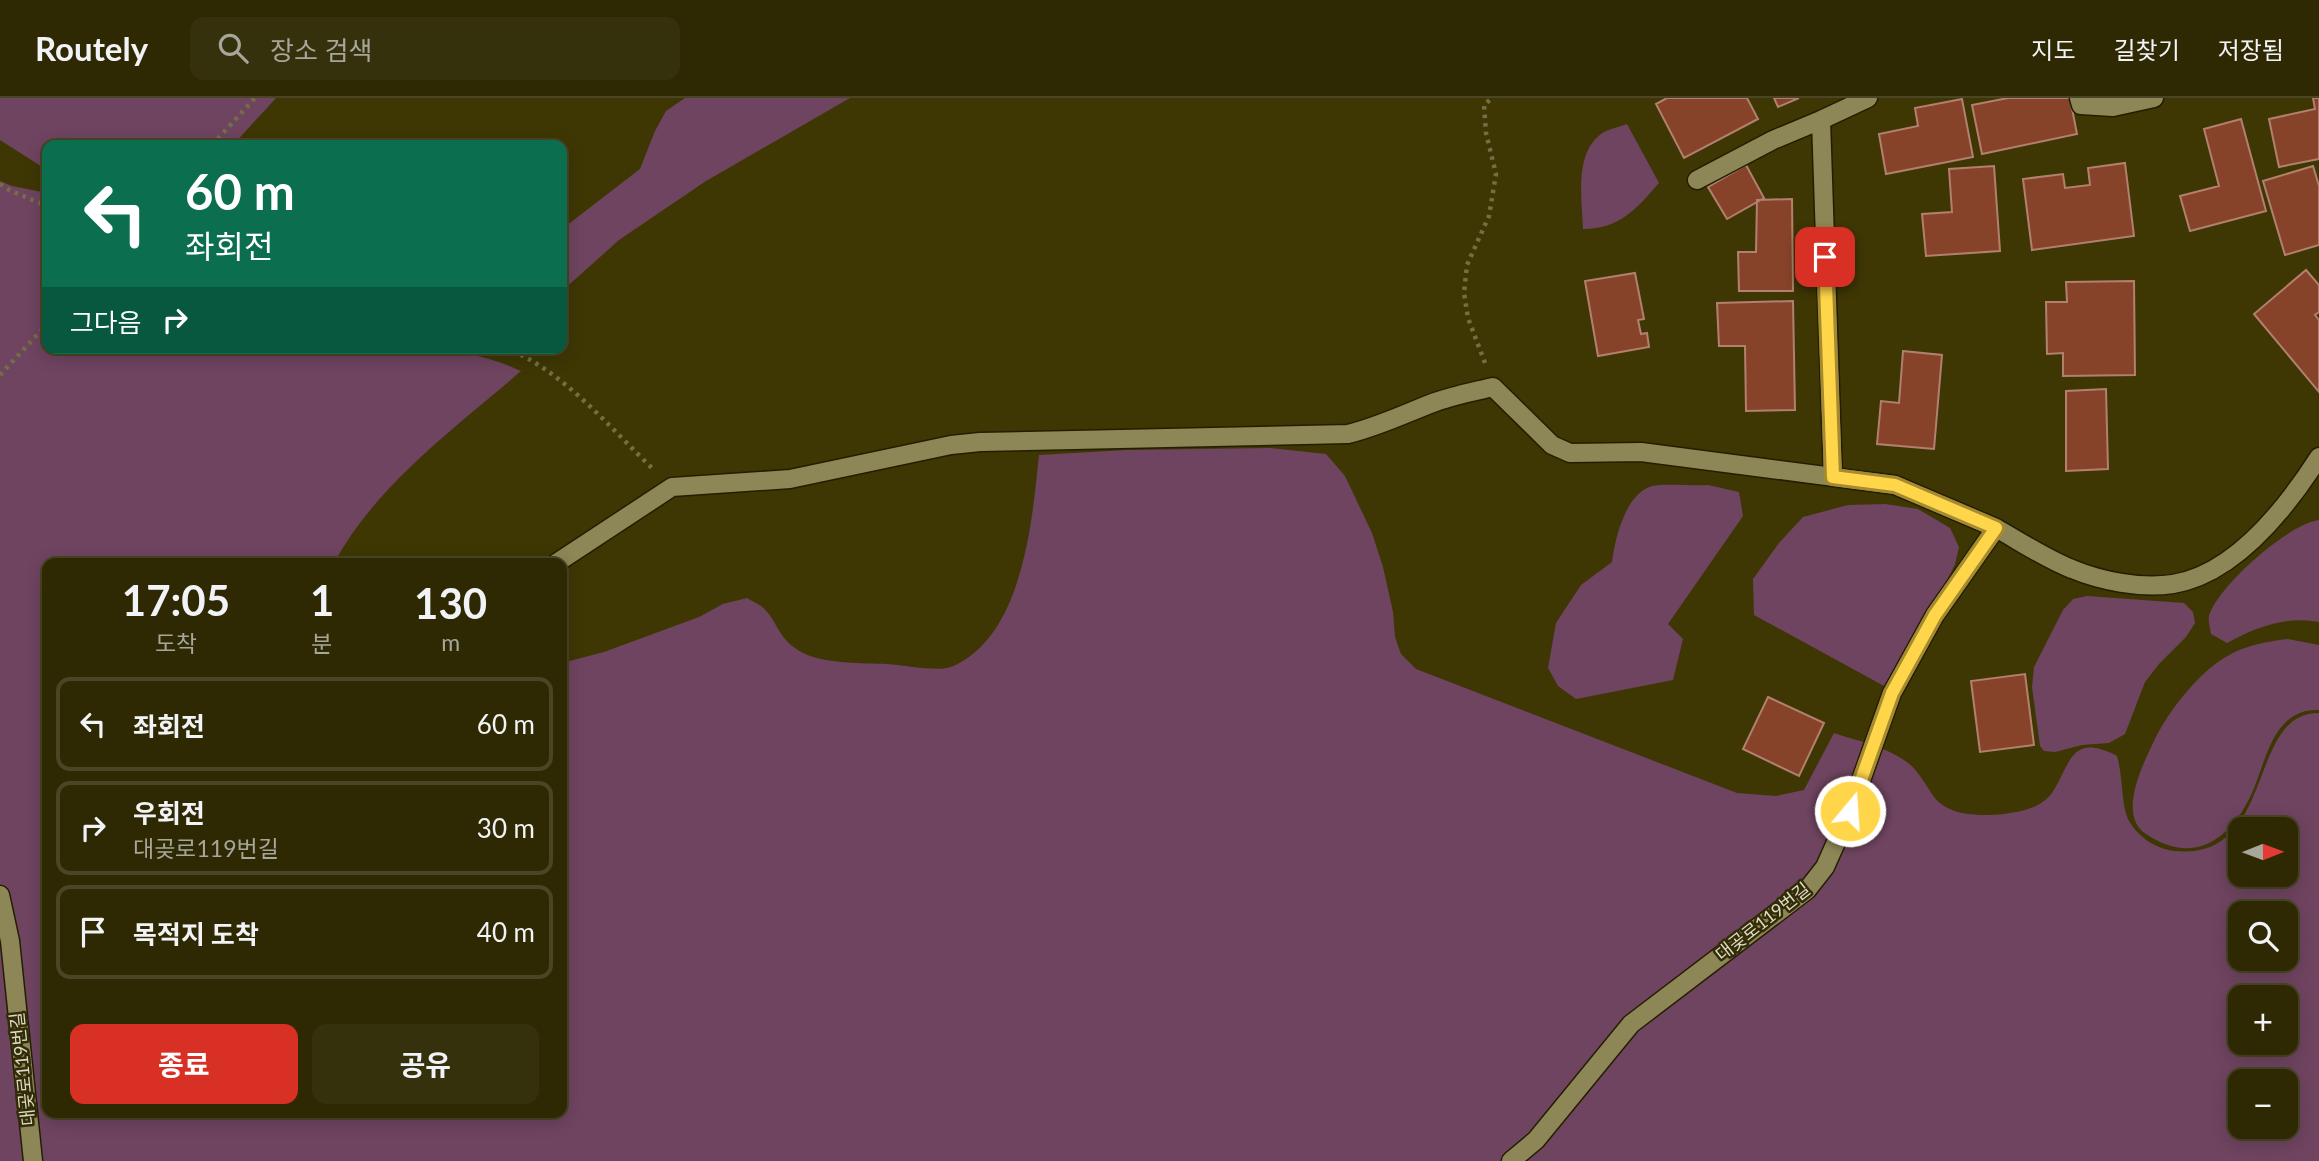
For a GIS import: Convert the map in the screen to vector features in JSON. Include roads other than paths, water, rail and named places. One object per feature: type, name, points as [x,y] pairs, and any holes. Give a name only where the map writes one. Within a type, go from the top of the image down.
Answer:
[{"type":"lane","points":[[1697,180],[1773,140],[1868,98]]},
{"type":"lane","points":[[2079,98],[2081,105],[2113,107],[2154,98]]},
{"type":"lane","points":[[1821,120],[1833,477]]},
{"type":"lane","points":[[564,558],[672,487],[789,479],[951,445],[1348,434],[1398,419],[1430,404],[1493,387],[1552,445],[1570,453],[1642,452],[1895,485],[1996,528],[2071,569],[2105,580],[2173,584],[2206,574],[2239,552],[2258,535],[2305,480],[2319,457]]},
{"type":"lane","name":"대곶로119번길","points":[[1511,1161],[1536,1140],[1631,1024],[1807,890],[1825,867],[1850,811],[1892,693],[1935,615],[1996,528]]},
{"type":"lane","name":"대곶로119번길","points":[[0,895],[10,941],[33,1161]]}]
